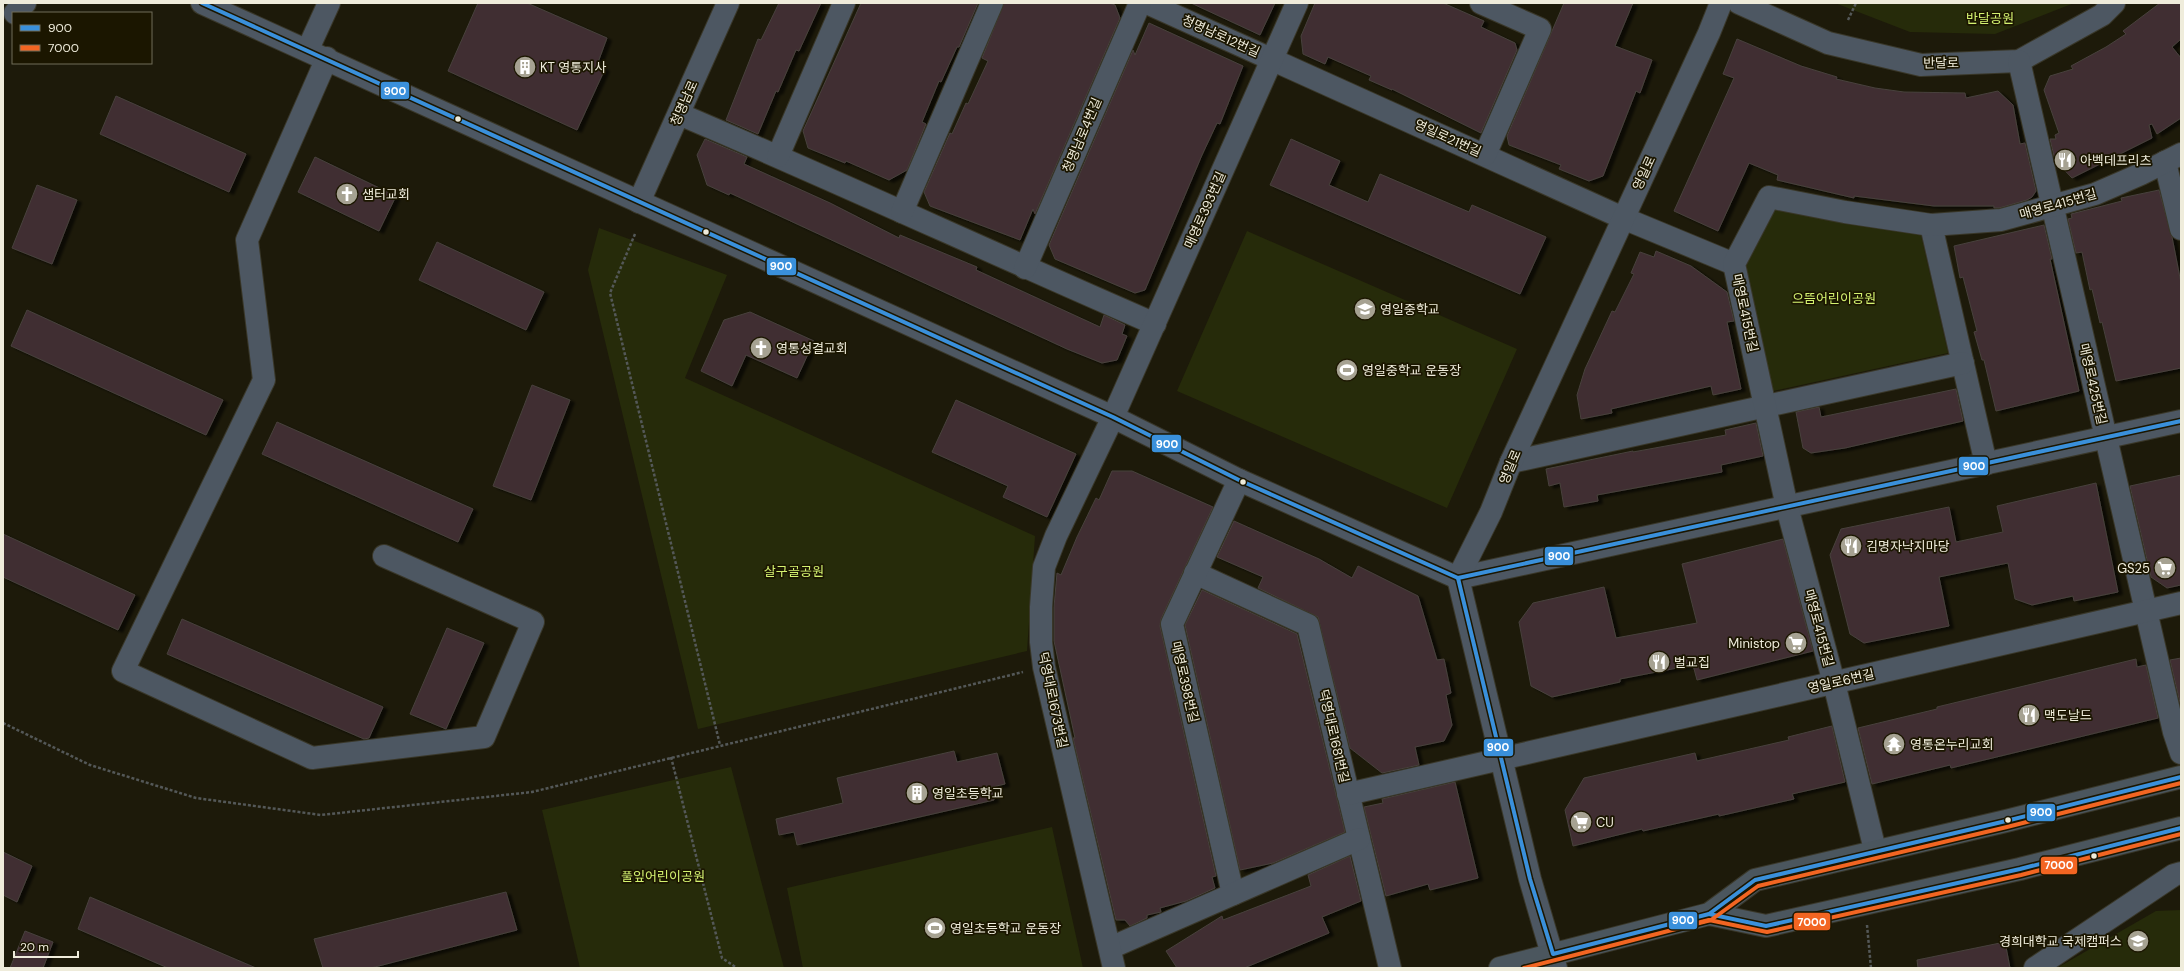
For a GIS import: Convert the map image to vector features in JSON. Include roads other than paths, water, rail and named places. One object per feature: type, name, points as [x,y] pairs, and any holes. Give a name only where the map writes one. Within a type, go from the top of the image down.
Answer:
[{"type":"main road","points":[[1500,968],[1554,961],[1709,914],[1755,880],[1875,850],[2006,821],[2181,777]]},
{"type":"main road","points":[[1709,914],[1766,926],[2020,869],[2181,828]]},
{"type":"street","points":[[16,12],[25,3]]},
{"type":"street","points":[[202,3],[1113,417],[1239,480],[1458,578],[2181,421]]},
{"type":"street","points":[[329,3],[317,54],[248,240],[264,380],[124,671],[312,758],[484,737],[533,622],[384,556]]},
{"type":"street","name":"청명남로","points":[[639,202],[728,3]]},
{"type":"street","points":[[778,156],[844,3]]},
{"type":"street","points":[[902,212],[992,3]]},
{"type":"street","name":"청명남로4번길","points":[[1025,268],[1140,3]]},
{"type":"street","name":"청명남로12번길","points":[[1147,3],[1272,59]]},
{"type":"street","name":"매영로393번길","points":[[1113,417],[1297,3]]},
{"type":"street","points":[[1481,3],[1540,29],[1485,155]]},
{"type":"street","name":"영일로","points":[[1458,578],[1491,512],[1511,462],[1721,3]]},
{"type":"street","name":"반달로","points":[[1739,3],[1828,43],[1921,65],[2019,61],[2102,15],[2114,3]]},
{"type":"street","points":[[3,25],[12,16]]},
{"type":"street","name":"영일로21번길","points":[[1272,59],[1623,218],[1734,264]]},
{"type":"street","name":"매영로425번길","points":[[2019,61],[2174,732],[2181,753]]},
{"type":"street","points":[[679,114],[778,156],[1025,268],[1154,324]]},
{"type":"street","points":[[2173,158],[2181,229]]},
{"type":"street","name":"매영로415번길","points":[[1875,850],[1834,683],[1787,507],[1734,264],[1769,197],[1845,212],[1931,225],[2001,220],[2095,194],[2173,158]]},
{"type":"street","points":[[1931,225],[1986,464]]},
{"type":"street","points":[[1511,462],[1963,362]]},
{"type":"street","name":"덕영대로1673번길","points":[[1112,958],[1044,667],[1041,642],[1040,607],[1044,567],[1056,536],[1113,417]]},
{"type":"street","name":"매영로398번길","points":[[1233,894],[1172,624],[1239,480]]},
{"type":"street","name":"덕영대로1681번길","points":[[1195,573],[1308,625],[1390,968]]},
{"type":"street","points":[[1458,578],[1530,879],[1554,961]]},
{"type":"street","name":"영일로6번길","points":[[1348,794],[2181,603]]},
{"type":"street","points":[[1112,958],[1233,894],[1359,839]]},
{"type":"street","points":[[2034,968],[2174,875],[2181,873]]},
{"type":"place","name":"KT 영통지사","points":[[525,67]]},
{"type":"place","name":"아벡데프리츠","points":[[2065,160]]},
{"type":"place","name":"샘터교회","points":[[347,194]]},
{"type":"place","name":"영일중학교","points":[[1365,309]]},
{"type":"place","name":"영통성결교회","points":[[761,348]]},
{"type":"place","name":"영일중학교 운동장","points":[[1347,370]]},
{"type":"place","name":"김명자낙지마당","points":[[1851,546]]},
{"type":"place","name":"GS25","points":[[2165,568]]},
{"type":"place","name":"Ministop","points":[[1796,643]]},
{"type":"place","name":"벌교집","points":[[1659,662]]},
{"type":"place","name":"맥도날드","points":[[2029,715]]},
{"type":"place","name":"영통온누리교회","points":[[1894,744]]},
{"type":"place","name":"영일초등학교","points":[[917,793]]},
{"type":"place","name":"CU","points":[[1581,822]]},
{"type":"place","name":"영일초등학교 운동장","points":[[935,928]]},
{"type":"place","name":"경희대학교 국제캠퍼스","points":[[2138,941]]},
{"type":"park label","name":"반달공원","points":[[1990,18]]},
{"type":"park label","name":"으뜸어린이공원","points":[[1834,298]]},
{"type":"park label","name":"살구골공원","points":[[794,571]]},
{"type":"park label","name":"풀잎어린이공원","points":[[663,876]]}]
